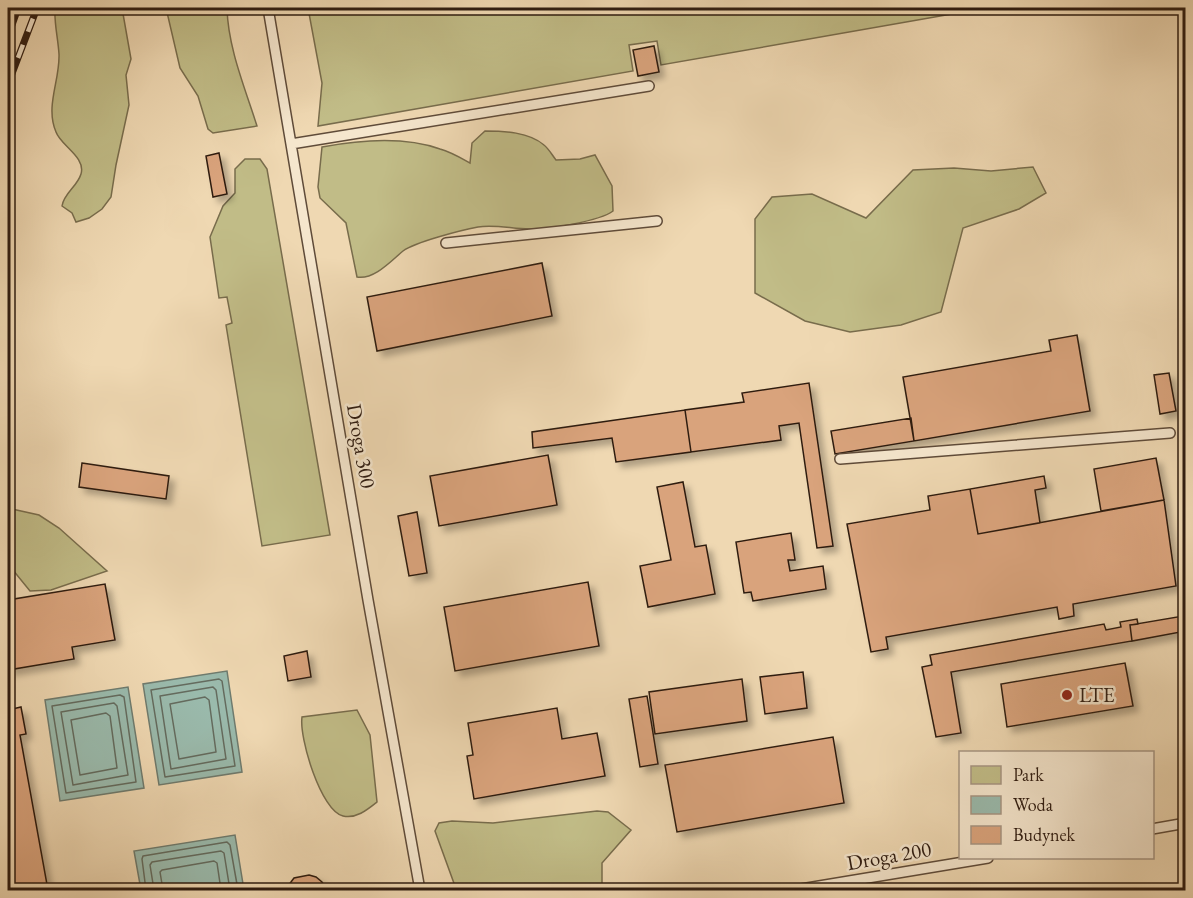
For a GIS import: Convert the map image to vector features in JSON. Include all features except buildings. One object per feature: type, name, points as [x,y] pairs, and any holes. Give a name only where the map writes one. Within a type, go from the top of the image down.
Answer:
[{"type":"lane","name":"Droga 300","points":[[268,8],[420,891]]},
{"type":"lane","points":[[291,144],[649,86]]},
{"type":"lane","points":[[446,243],[657,221]]},
{"type":"lane","points":[[840,459],[1170,433]]},
{"type":"lane","points":[[1154,829],[1185,823]]},
{"type":"lane","name":"Droga 200","points":[[795,891],[982,859]]},
{"type":"green space","points":[[55,8],[122,8],[131,59],[126,75],[129,105],[111,197],[102,209],[89,218],[76,222],[72,213],[62,206],[65,197],[79,179],[82,168],[77,157],[56,132],[52,113],[59,64]]},
{"type":"green space","points":[[166,8],[227,8],[230,38],[257,126],[213,133],[208,129],[198,96],[180,68]]},
{"type":"green space","points":[[308,8],[986,8],[661,65],[657,41],[629,45],[633,71],[318,126],[322,83]]},
{"type":"green space","points":[[485,131],[508,132],[531,137],[546,147],[556,160],[580,159],[595,155],[612,186],[613,211],[585,221],[547,228],[484,226],[461,231],[409,248],[376,273],[357,277],[346,223],[320,198],[318,187],[322,147],[381,140],[412,142],[444,150],[470,163],[472,143]]},
{"type":"green space","points":[[245,159],[260,159],[267,169],[330,535],[262,546],[226,325],[232,323],[227,297],[219,298],[210,237],[223,206],[235,193],[235,169]]},
{"type":"green space","points":[[1033,167],[1046,193],[1019,209],[963,228],[941,312],[901,325],[850,332],[805,321],[755,293],[755,219],[772,197],[812,194],[866,218],[913,170],[954,168],[991,171]]},
{"type":"green space","points":[[8,510],[39,515],[59,528],[107,571],[51,590],[30,591],[8,564]]},
{"type":"green space","points":[[357,710],[370,735],[377,802],[361,813],[348,817],[335,811],[320,788],[304,741],[302,717]]},
{"type":"green space","points":[[597,811],[608,812],[631,830],[602,863],[602,890],[459,890],[455,886],[435,831],[439,823],[452,821],[493,823]]},
{"type":"water","points":[[227,671],[242,772],[159,785],[143,684]]},
{"type":"water","points":[[128,687],[144,788],[60,801],[45,700]]},
{"type":"water","points":[[235,835],[244,890],[141,890],[134,851]]},
{"type":"railway","points":[[8,36],[18,8]]},
{"type":"railway","points":[[8,84],[37,8]]},
{"type":"place","name":"LTE","points":[[1067,695]]}]
